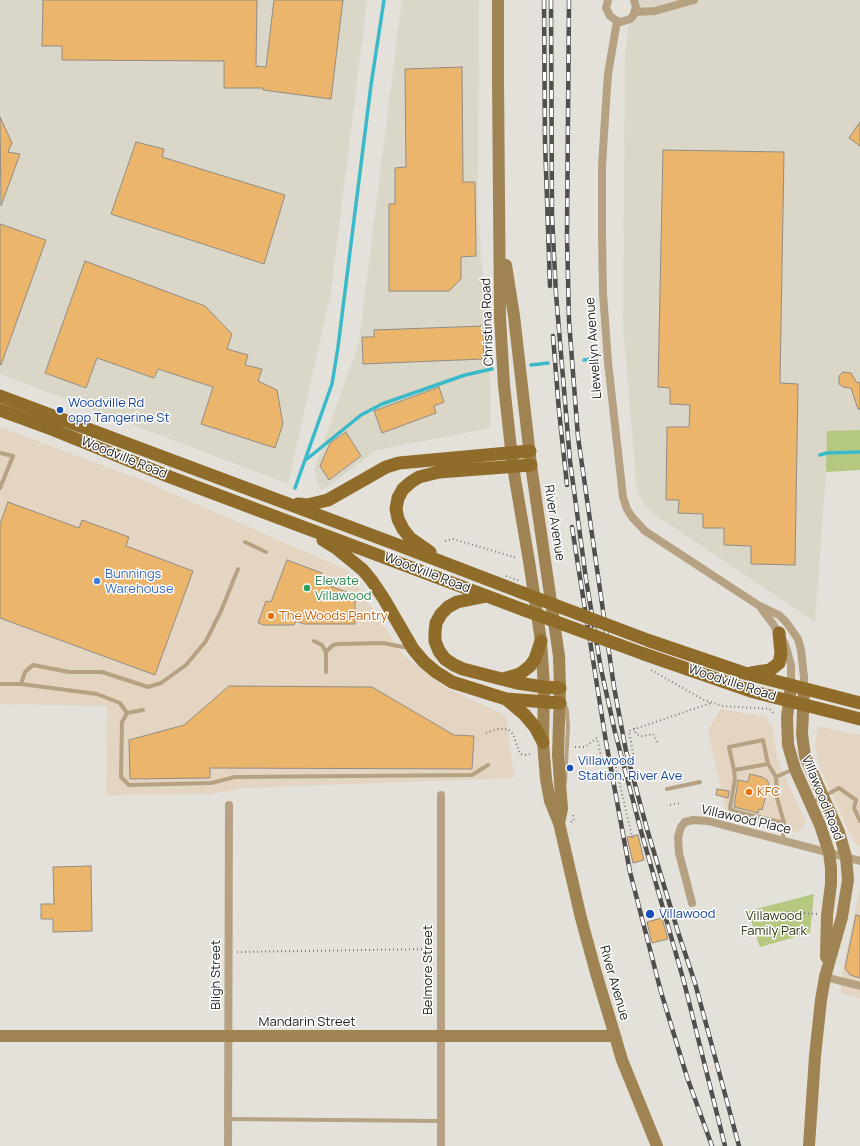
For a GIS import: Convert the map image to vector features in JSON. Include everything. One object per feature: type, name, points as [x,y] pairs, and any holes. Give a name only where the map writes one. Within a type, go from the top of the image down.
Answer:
[{"type":"main road","name":"Christina Road","points":[[498,0],[500,318],[511,453],[529,561],[540,641]]},
{"type":"main road","name":"River Avenue","points":[[500,228],[514,316],[531,465],[557,640],[560,688],[558,755],[564,823],[581,918],[596,973],[629,1078],[657,1146]]},
{"type":"main road","name":"Woodville Road","points":[[0,396],[650,641],[744,673],[860,703]]},
{"type":"main road","name":"Woodville Road","points":[[0,410],[170,477],[644,654],[754,692],[860,719]]},
{"type":"main road","points":[[286,503],[307,505],[328,500],[386,467],[399,463],[530,452]]},
{"type":"main road","points":[[449,565],[420,546],[410,538],[403,529],[398,519],[396,509],[398,498],[403,489],[419,476],[428,474],[531,465]]},
{"type":"main road","points":[[288,521],[336,548],[363,570],[384,599],[413,649],[436,672],[452,682],[506,699],[560,703]]},
{"type":"main road","points":[[487,596],[457,602],[448,607],[441,614],[436,623],[435,641],[439,651],[445,659],[463,669],[501,679],[517,683],[560,688]]},
{"type":"main road","points":[[744,673],[765,672],[774,668],[778,663],[781,654],[779,633]]},
{"type":"main road","name":"River Avenue","points":[[540,641],[544,687],[543,742],[550,801],[564,823]]},
{"type":"main road","points":[[501,679],[520,674],[530,666],[535,659],[540,641]]},
{"type":"main road","name":"Llewellyn Avenue","points":[[790,702],[791,686]]},
{"type":"main road","name":"Villawood Road","points":[[804,689],[803,745],[809,766],[839,832],[846,857],[848,873],[848,887],[842,917],[825,977]]},
{"type":"main road","points":[[506,699],[524,714],[535,727],[543,742]]},
{"type":"main road","name":"Villawood Road","points":[[790,702],[787,717],[788,745],[795,769],[820,825],[831,868],[831,884],[827,915],[825,977],[815,1056],[809,1146]]},
{"type":"main road","name":"Mandarin Street","points":[[0,1036],[615,1036]]},
{"type":"street","points":[[608,0],[607,12],[617,21],[626,21],[630,19],[635,12],[636,6],[634,0]]},
{"type":"street","points":[[635,12],[655,11],[694,0]]},
{"type":"street","name":"Llewellyn Avenue","points":[[617,21],[609,67],[606,102],[602,166],[602,238],[603,292],[608,362],[623,497],[626,508],[632,517],[645,530],[758,605],[779,615],[792,629],[798,639],[803,664],[804,689]]},
{"type":"street","name":"Llewellyn Avenue","points":[[758,605],[779,633],[788,653],[791,665],[791,686]]},
{"type":"street","name":"Belmore Street","points":[[441,795],[441,1146]]},
{"type":"street","name":"Bligh Street","points":[[228,1146],[229,805]]},
{"type":"street","name":"Villawood Place","points":[[692,902],[679,853],[678,836],[681,827],[685,822],[692,820],[708,821],[860,860]]},
{"type":"street","points":[[825,977],[860,986]]},
{"type":"lane","points":[[0,453],[13,456],[0,488]]},
{"type":"lane","points":[[245,542],[266,552]]},
{"type":"lane","points":[[20,684],[25,672],[32,665],[69,672],[102,672],[148,687],[161,683],[186,665],[206,641],[221,611],[238,569]]},
{"type":"lane","points":[[314,641],[322,645],[326,652],[326,672]]},
{"type":"lane","points":[[326,652],[333,645],[339,644],[383,643],[413,649]]},
{"type":"lane","points":[[0,684],[20,684],[97,694],[120,703],[127,713]]},
{"type":"lane","points":[[560,688],[567,711],[568,727],[566,780],[562,802]]},
{"type":"lane","points":[[127,713],[143,710]]},
{"type":"lane","points":[[127,713],[122,722],[121,777],[129,785],[211,783],[235,777],[472,775],[488,765]]},
{"type":"lane","points":[[783,841],[784,823],[777,798],[776,777],[768,764],[763,740],[729,748],[735,779],[730,808],[738,812],[784,823]]},
{"type":"lane","points":[[734,770],[768,764]]},
{"type":"lane","points":[[776,777],[795,769]]},
{"type":"lane","points":[[667,789],[700,782]]},
{"type":"lane","points":[[810,803],[839,788],[858,800],[854,808],[860,821]]},
{"type":"lane","points":[[228,1119],[440,1121]]},
{"type":"path","points":[[645,667],[704,700],[723,706],[770,709],[775,715]]},
{"type":"path","points":[[574,753],[575,746],[585,747],[597,738],[603,765],[634,758],[628,731],[712,702]]},
{"type":"path","points":[[634,728],[636,734],[642,736],[653,734],[658,743]]},
{"type":"path","points":[[486,733],[496,729],[508,729],[512,734],[520,754],[530,754]]},
{"type":"path","points":[[615,763],[633,841]]},
{"type":"path","points":[[670,805],[680,803]]},
{"type":"path","points":[[564,823],[574,822],[573,814]]},
{"type":"path","points":[[788,912],[820,914]]},
{"type":"path","points":[[228,952],[440,949]]},
{"type":"shaded area","points":[[0,0],[367,0],[331,292],[288,484],[0,374]]},
{"type":"shaded area","points":[[402,0],[479,0],[478,212],[490,383],[490,428],[377,450],[321,490],[314,470],[359,342]]},
{"type":"shaded area","points":[[632,0],[860,0],[860,430],[827,431],[826,472],[815,622],[652,513],[644,504],[639,494],[636,482],[623,323],[625,54]]},
{"type":"shaded area","points":[[0,427],[144,481],[347,570],[402,654],[443,686],[506,716],[514,778],[244,788],[210,794],[106,795],[107,706],[0,704]]},
{"type":"shaded area","points":[[721,709],[767,717],[768,722],[773,727],[777,757],[780,766],[806,822],[798,832],[726,814],[708,730]]},
{"type":"shaded area","points":[[818,726],[860,735],[860,846],[857,845],[850,835],[818,764],[815,745]]},
{"type":"shaded area","points":[[859,891],[860,999],[841,993],[842,974]]},
{"type":"green space","points":[[860,430],[860,470],[826,472],[827,431]]},
{"type":"green space","name":"Villawood Family Park","points":[[814,894],[810,933],[760,947],[748,911]]},
{"type":"building","points":[[43,0],[257,0],[256,66],[266,67],[274,0],[343,0],[331,99],[263,90],[263,88],[224,88],[224,61],[62,60],[62,46],[42,46]]},
{"type":"building","points":[[462,67],[463,182],[475,182],[476,256],[461,257],[461,279],[449,291],[389,291],[389,204],[395,204],[395,168],[406,167],[405,69]]},
{"type":"building","points":[[0,117],[12,143],[8,152],[20,154],[1,206]]},
{"type":"building","points":[[860,122],[860,146],[849,138]]},
{"type":"building","points":[[136,142],[164,149],[162,157],[285,195],[264,264],[111,214]]},
{"type":"building","points":[[663,150],[784,152],[780,383],[798,384],[795,565],[751,564],[751,546],[724,545],[724,528],[703,528],[703,514],[678,513],[679,500],[666,500],[667,427],[689,427],[690,405],[670,404],[670,388],[658,387]]},
{"type":"building","points":[[0,224],[46,240],[1,365],[0,364]]},
{"type":"building","points":[[85,261],[205,306],[232,334],[227,349],[248,355],[245,365],[262,369],[258,381],[277,390],[283,424],[275,448],[201,424],[213,387],[158,369],[154,378],[97,358],[86,388],[45,373]]},
{"type":"building","points":[[483,326],[484,359],[363,364],[362,337],[374,337],[374,330]]},
{"type":"building","points":[[843,372],[851,373],[857,383],[860,382],[860,409],[858,409],[851,388],[843,387],[839,384],[839,376]]},
{"type":"building","points":[[439,387],[444,402],[434,406],[436,413],[382,433],[374,411]]},
{"type":"building","points":[[346,432],[361,456],[329,480],[320,466],[330,443]]},
{"type":"building","points":[[8,502],[79,528],[82,520],[129,537],[126,546],[193,571],[155,675],[0,618],[0,524]]},
{"type":"building","name":"Elevate Villawood","points":[[287,560],[322,573],[319,582],[355,595],[355,624],[304,624],[296,621],[294,625],[264,625],[258,623],[266,601],[271,602]]},
{"type":"building","points":[[229,686],[372,687],[454,735],[474,736],[472,769],[210,768],[210,778],[130,779],[129,740],[184,725]]},
{"type":"building","points":[[750,774],[762,777],[767,780],[769,784],[762,810],[759,809],[758,813],[734,807],[738,780],[748,782]]},
{"type":"building","points":[[717,789],[729,791],[728,798],[716,795]]},
{"type":"building","points":[[638,835],[644,860],[633,863],[627,837]]},
{"type":"building","points":[[91,866],[92,931],[53,932],[53,919],[41,919],[41,904],[54,904],[53,867]]},
{"type":"building","points":[[856,915],[860,916],[860,978],[850,975],[845,968]]},
{"type":"building","points":[[662,918],[668,939],[652,943],[647,922]]},
{"type":"waterway","points":[[295,488],[332,384],[371,85],[384,0]]},
{"type":"waterway","points":[[584,360],[595,359]]},
{"type":"waterway","points":[[531,365],[548,363]]},
{"type":"waterway","points":[[307,459],[361,415],[382,404],[465,375],[492,369]]},
{"type":"waterway","points":[[820,455],[827,453],[860,452]]},
{"type":"railway","points":[[544,0],[545,141],[550,286]]},
{"type":"railway","points":[[551,0],[552,216],[556,294],[570,461],[586,579],[601,669],[615,732],[641,831],[684,982],[725,1146]]},
{"type":"railway","points":[[569,0],[567,235],[569,321],[578,437],[614,687],[626,751],[647,829],[695,983],[739,1146]]},
{"type":"railway","points":[[553,336],[567,485]]},
{"type":"railway","points":[[572,527],[606,742],[630,872],[661,992],[687,1077],[712,1146]]},
{"type":"place","name":"Woodville Rd opp Tangerine St","points":[[60,410]]},
{"type":"place","name":"Bunnings Warehouse","points":[[97,581]]},
{"type":"place","name":"Elevate Villawood","points":[[307,588]]},
{"type":"place","name":"The Woods Pantry","points":[[271,616]]},
{"type":"place","name":"Villawood Station, River Ave","points":[[570,768]]},
{"type":"place","name":"KFC","points":[[749,792]]},
{"type":"place","name":"Villawood","points":[[650,914]]}]
